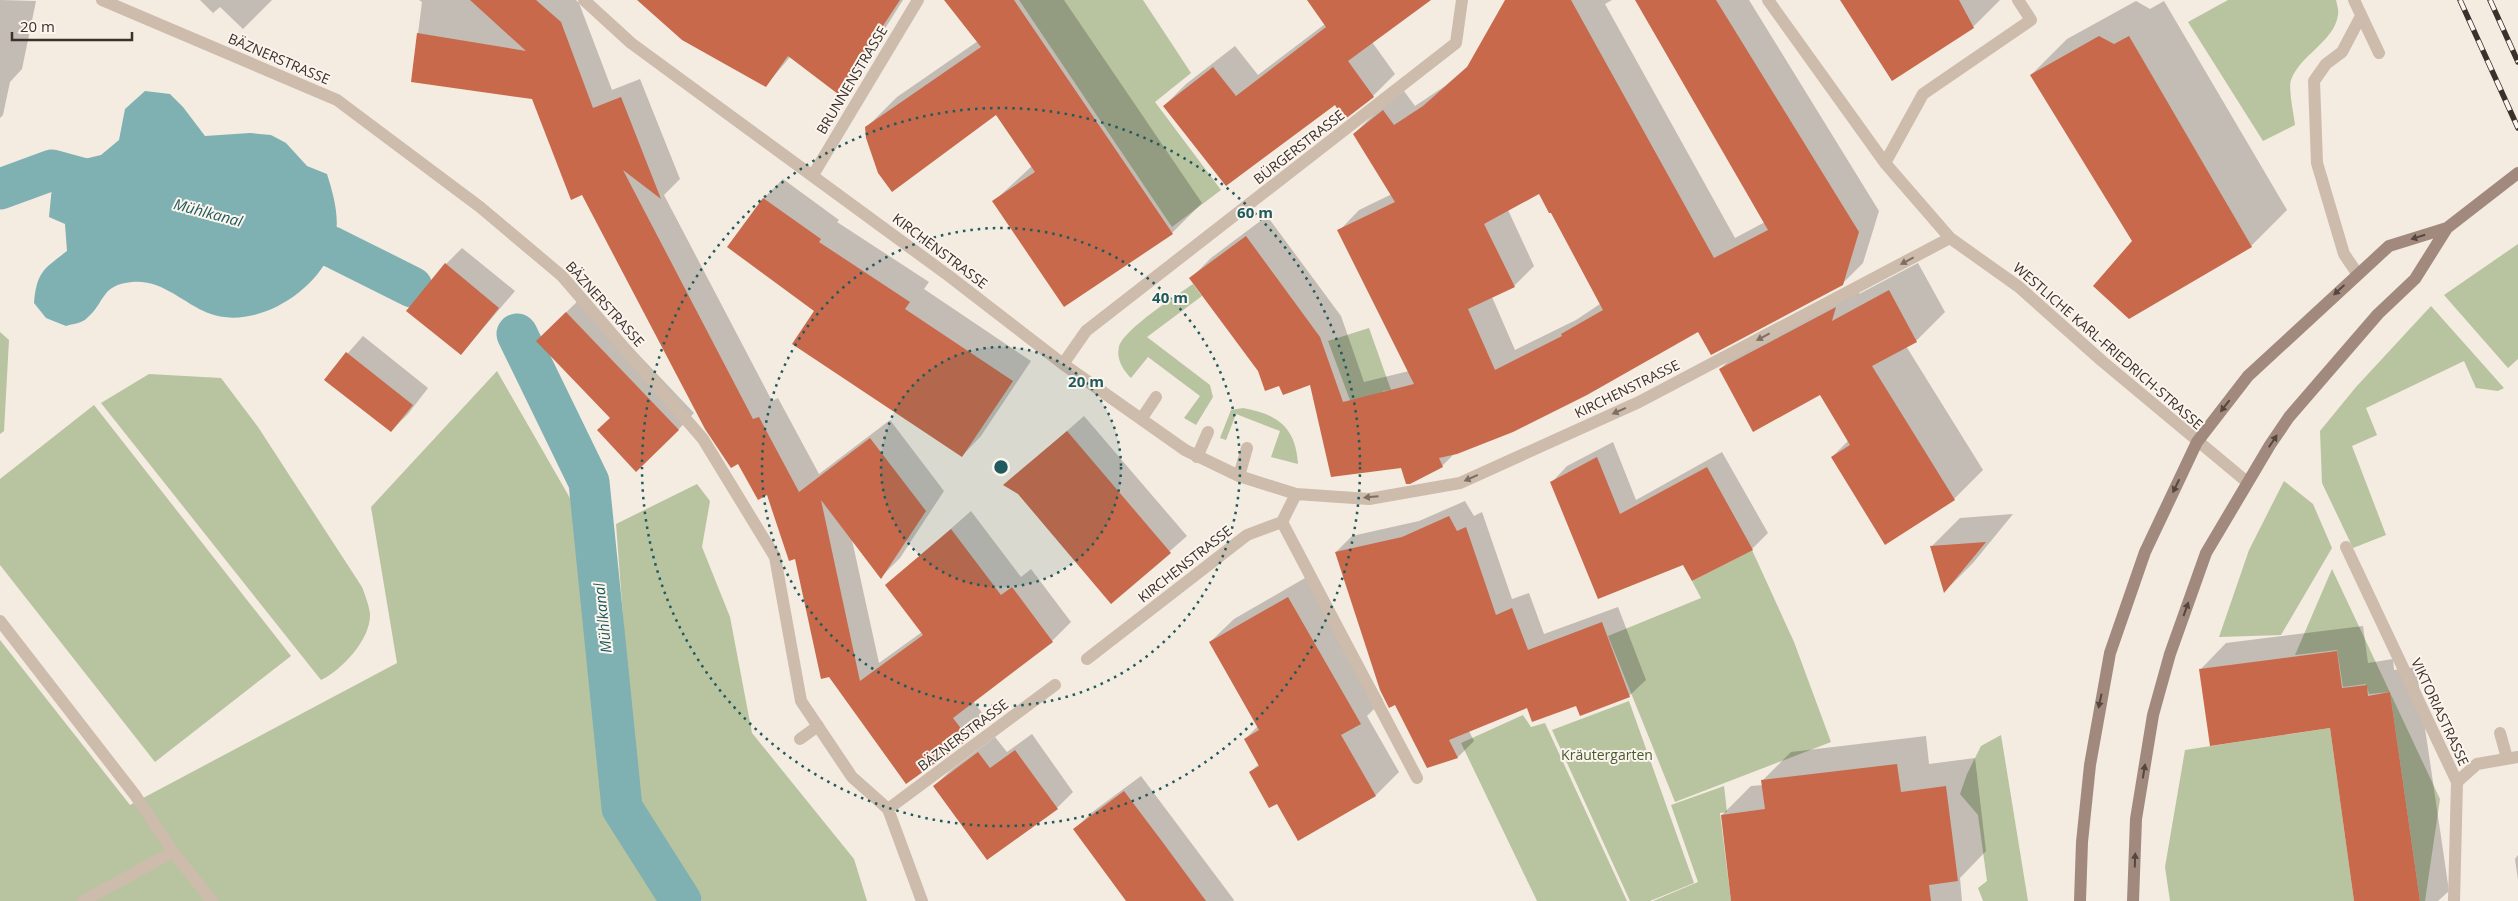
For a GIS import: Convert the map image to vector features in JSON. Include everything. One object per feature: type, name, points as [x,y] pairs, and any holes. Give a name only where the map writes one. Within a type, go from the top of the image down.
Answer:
[{"type":"main road","name":"WESTLICHE KARL-FRIEDRICH-STRASSE","points":[[2134,901],[2136,819],[2153,715],[2170,654],[2206,553],[2247,482],[2289,417],[2378,314],[2415,279],[2447,228],[2518,173]]},
{"type":"main road","name":"WESTLICHE KARL-FRIEDRICH-STRASSE","points":[[2080,901],[2082,842],[2090,765],[2110,653],[2145,552],[2197,442],[2248,376],[2357,273],[2389,246],[2447,228]]},
{"type":"street","name":"BÄZNERSTRASSE","points":[[102,0],[338,100],[480,207],[562,276],[703,439],[775,557],[801,700],[852,778],[888,809],[922,901]]},
{"type":"street","name":"KIRCHENSTRASSE","points":[[584,0],[632,43],[949,276],[1063,364],[1197,457],[1238,476],[1296,494],[1370,498],[1460,482],[1639,402],[1950,238]]},
{"type":"street","name":"BRUNNENSTRASSE","points":[[813,175],[918,0]]},
{"type":"street","name":"BÜRGERSTRASSE","points":[[1063,364],[1086,332],[1456,43],[1462,0]]},
{"type":"street","name":"WESTLICHE KARL-FRIEDRICH-STRASSE","points":[[1768,0],[1885,163],[1950,238],[2019,286],[2197,442],[2247,482]]},
{"type":"street","points":[[1885,163],[1922,94],[2032,20],[2018,0]]},
{"type":"street","points":[[2354,0],[2379,53]]},
{"type":"street","points":[[2357,273],[2344,254],[2317,163],[2314,81],[2326,64],[2342,52],[2361,16]]},
{"type":"street","points":[[1142,418],[1156,397]]},
{"type":"street","points":[[1197,457],[1208,432]]},
{"type":"street","points":[[1238,476],[1247,448]]},
{"type":"street","points":[[1296,494],[1282,522],[1417,778]]},
{"type":"street","name":"KIRCHENSTRASSE","points":[[1087,659],[1247,535],[1282,522]]},
{"type":"street","name":"VIKTORIASTRASSE","points":[[2346,547],[2457,782],[2454,901]]},
{"type":"street","points":[[0,621],[135,795],[173,852],[212,901]]},
{"type":"street","name":"BÄZNERSTRASSE","points":[[888,809],[1055,685]]},
{"type":"street","points":[[800,739],[818,726]]},
{"type":"street","points":[[2457,782],[2477,764],[2512,757],[2500,732]]},
{"type":"street","points":[[83,901],[173,852]]},
{"type":"green space","points":[[1019,0],[1143,0],[1191,73],[1155,102],[1221,190],[1172,227]]},
{"type":"green space","points":[[2228,0],[2336,0],[2337,3],[2338,15],[2335,25],[2324,41],[2295,71],[2291,80],[2295,125],[2263,141],[2188,22]]},
{"type":"green space","points":[[2518,244],[2518,359],[2508,368],[2444,295]]},
{"type":"green space","points":[[1193,284],[1202,296],[1147,337],[1210,385],[1213,397],[1196,425],[1184,418],[1200,396],[1148,357],[1131,378],[1125,371],[1118,356],[1119,347],[1123,340],[1140,322]]},
{"type":"green space","points":[[2431,306],[2504,388],[2498,391],[2476,388],[2464,361],[2366,408],[2377,435],[2352,446],[2386,535],[2353,548],[2322,483],[2320,431],[2356,387]]},
{"type":"green space","points":[[1369,328],[1391,390],[1383,391],[1387,405],[1357,419],[1328,341]]},
{"type":"green space","points":[[0,332],[9,340],[4,431],[0,434]]},
{"type":"green space","points":[[497,371],[578,512],[606,810],[667,901],[0,901],[0,640],[130,805],[397,663],[371,507]]},
{"type":"green space","points":[[149,374],[221,378],[258,427],[362,587],[370,614],[366,633],[354,653],[338,669],[321,680],[101,403]]},
{"type":"green space","points":[[94,405],[291,656],[155,762],[0,565],[0,479]]},
{"type":"green space","points":[[1243,408],[1266,414],[1283,425],[1293,441],[1298,464],[1271,457],[1280,431],[1236,414],[1226,440],[1220,438],[1231,410]]},
{"type":"green space","points":[[2284,481],[2313,504],[2332,548],[2281,635],[2219,637],[2249,550]]},
{"type":"green space","points":[[697,484],[710,501],[702,547],[730,617],[752,733],[854,859],[867,901],[702,901],[637,803],[616,524]]},
{"type":"green space","points":[[1752,550],[1794,642],[1831,742],[1675,802],[1608,636],[1701,598],[1692,581]]},
{"type":"green space","points":[[2332,569],[2390,692],[2369,694],[2366,684],[2343,687],[2337,650],[2295,655]]},
{"type":"green space","points":[[2390,693],[2440,799],[2425,901],[2420,901]]},
{"type":"green space","name":"Kräutergarten","points":[[1629,701],[1694,883],[1650,901],[1630,901],[1552,730]]},
{"type":"green space","points":[[1523,715],[1531,727],[1545,723],[1627,901],[1537,901],[1461,743]]},
{"type":"green space","points":[[2330,728],[2354,901],[2170,901],[2165,867],[2185,750]]},
{"type":"green space","points":[[2001,735],[2028,901],[1983,901],[1978,888],[1987,881],[1978,815],[1960,794],[1967,774],[1981,746]]},
{"type":"green space","points":[[1724,786],[1727,812],[1720,813],[1731,901],[1653,901],[1698,882],[1671,805]]},
{"type":"water","points":[[145,91],[170,94],[183,107],[205,136],[250,133],[271,135],[286,143],[307,166],[327,174],[336,211],[336,234],[331,253],[320,271],[306,287],[288,300],[269,310],[248,316],[228,317],[208,313],[153,284],[132,282],[109,290],[85,320],[66,326],[46,318],[34,303],[37,284],[47,267],[67,251],[65,224],[49,217],[55,157],[76,161],[101,155],[119,140],[125,109]]},
{"type":"building","points":[[470,0],[536,0],[561,22],[593,108],[621,97],[661,199],[623,170],[753,419],[759,417],[799,492],[870,438],[926,511],[881,579],[821,500],[860,681],[923,635],[885,585],[951,529],[1001,595],[1012,587],[1053,642],[953,718],[969,739],[906,784],[829,677],[821,679],[795,559],[789,561],[767,495],[758,500],[738,464],[731,468],[705,429],[582,195],[571,200],[532,99],[411,82],[417,33],[526,51]]},
{"type":"building","points":[[637,0],[900,0],[838,94],[788,56],[766,87],[682,40]]},
{"type":"building","points":[[944,0],[1014,0],[1173,234],[1064,307],[992,201],[1035,172],[996,115],[892,192],[878,173],[866,138],[865,127],[981,47]]},
{"type":"building","points":[[1307,0],[1431,0],[1348,61],[1374,97],[1344,120],[1335,105],[1226,186],[1163,106],[1213,67],[1236,96],[1326,27]]},
{"type":"building","points":[[1505,0],[1571,0],[1714,258],[1768,230],[1635,0],[1716,0],[1859,232],[1843,285],[1711,355],[1698,332],[1587,395],[1513,432],[1457,454],[1439,458],[1443,467],[1410,484],[1406,484],[1401,468],[1331,477],[1310,385],[1283,395],[1279,386],[1265,391],[1258,371],[1189,278],[1246,236],[1320,337],[1343,402],[1414,384],[1337,230],[1395,202],[1353,134],[1383,110],[1394,125],[1423,106],[1467,67]],"holes":[[[1539,194],[1549,213],[1551,213],[1603,310],[1561,334],[1562,336],[1495,370],[1468,309],[1515,287],[1484,224]]]},
{"type":"building","points":[[1840,0],[1959,0],[1974,28],[1892,81]]},
{"type":"building","points":[[2099,36],[2114,44],[2129,36],[2252,247],[2129,319],[2093,286],[2132,241],[2030,75]]},
{"type":"building","points":[[763,198],[821,239],[819,242],[910,302],[905,309],[1013,381],[962,457],[792,344],[814,311],[727,247]]},
{"type":"building","points":[[445,263],[499,308],[461,355],[406,311]]},
{"type":"building","points":[[1889,290],[1917,342],[1872,366],[1955,500],[1885,545],[1831,457],[1850,445],[1820,395],[1753,432],[1719,369],[1836,307],[1832,321]]},
{"type":"building","points":[[566,312],[679,430],[636,472],[597,430],[610,418],[536,341]]},
{"type":"building","points":[[346,352],[413,405],[391,432],[324,380]]},
{"type":"building","points":[[1067,431],[1171,553],[1111,604],[1018,494],[1003,485]]},
{"type":"building","points":[[1597,457],[1620,514],[1707,467],[1753,550],[1692,581],[1683,565],[1598,599],[1550,482]]},
{"type":"building","points":[[1449,516],[1457,531],[1466,527],[1496,615],[1512,608],[1528,650],[1602,622],[1630,697],[1580,716],[1576,706],[1532,722],[1527,708],[1449,740],[1458,758],[1427,768],[1395,705],[1389,708],[1380,690],[1335,552],[1402,537]]},
{"type":"building","points":[[1986,542],[1944,593],[1930,546]]},
{"type":"building","points":[[1288,597],[1361,724],[1341,735],[1376,796],[1298,841],[1277,804],[1269,808],[1249,772],[1259,766],[1244,739],[1259,730],[1209,642]]},
{"type":"building","points":[[2337,651],[2342,688],[2367,685],[2368,696],[2390,692],[2420,901],[2354,901],[2330,728],[2210,746],[2199,669]]},
{"type":"building","points":[[1015,750],[1058,809],[987,860],[933,786],[978,752],[990,768]]},
{"type":"building","points":[[1897,764],[1901,792],[1946,786],[1958,881],[1929,885],[1931,901],[1731,901],[1721,815],[1765,809],[1761,780]]},
{"type":"building","points":[[1124,791],[1206,901],[1126,901],[1073,829]]},
{"type":"waterway","name":"Mühlkanal","points":[[0,189],[52,170],[107,185]]},
{"type":"waterway","name":"Mühlkanal","points":[[278,232],[332,247],[412,287]]},
{"type":"waterway","name":"Mühlkanal","points":[[517,334],[589,482],[622,808],[681,901]]},
{"type":"railway","points":[[2460,0],[2518,128]]},
{"type":"railway","points":[[2490,0],[2518,62]]}]
